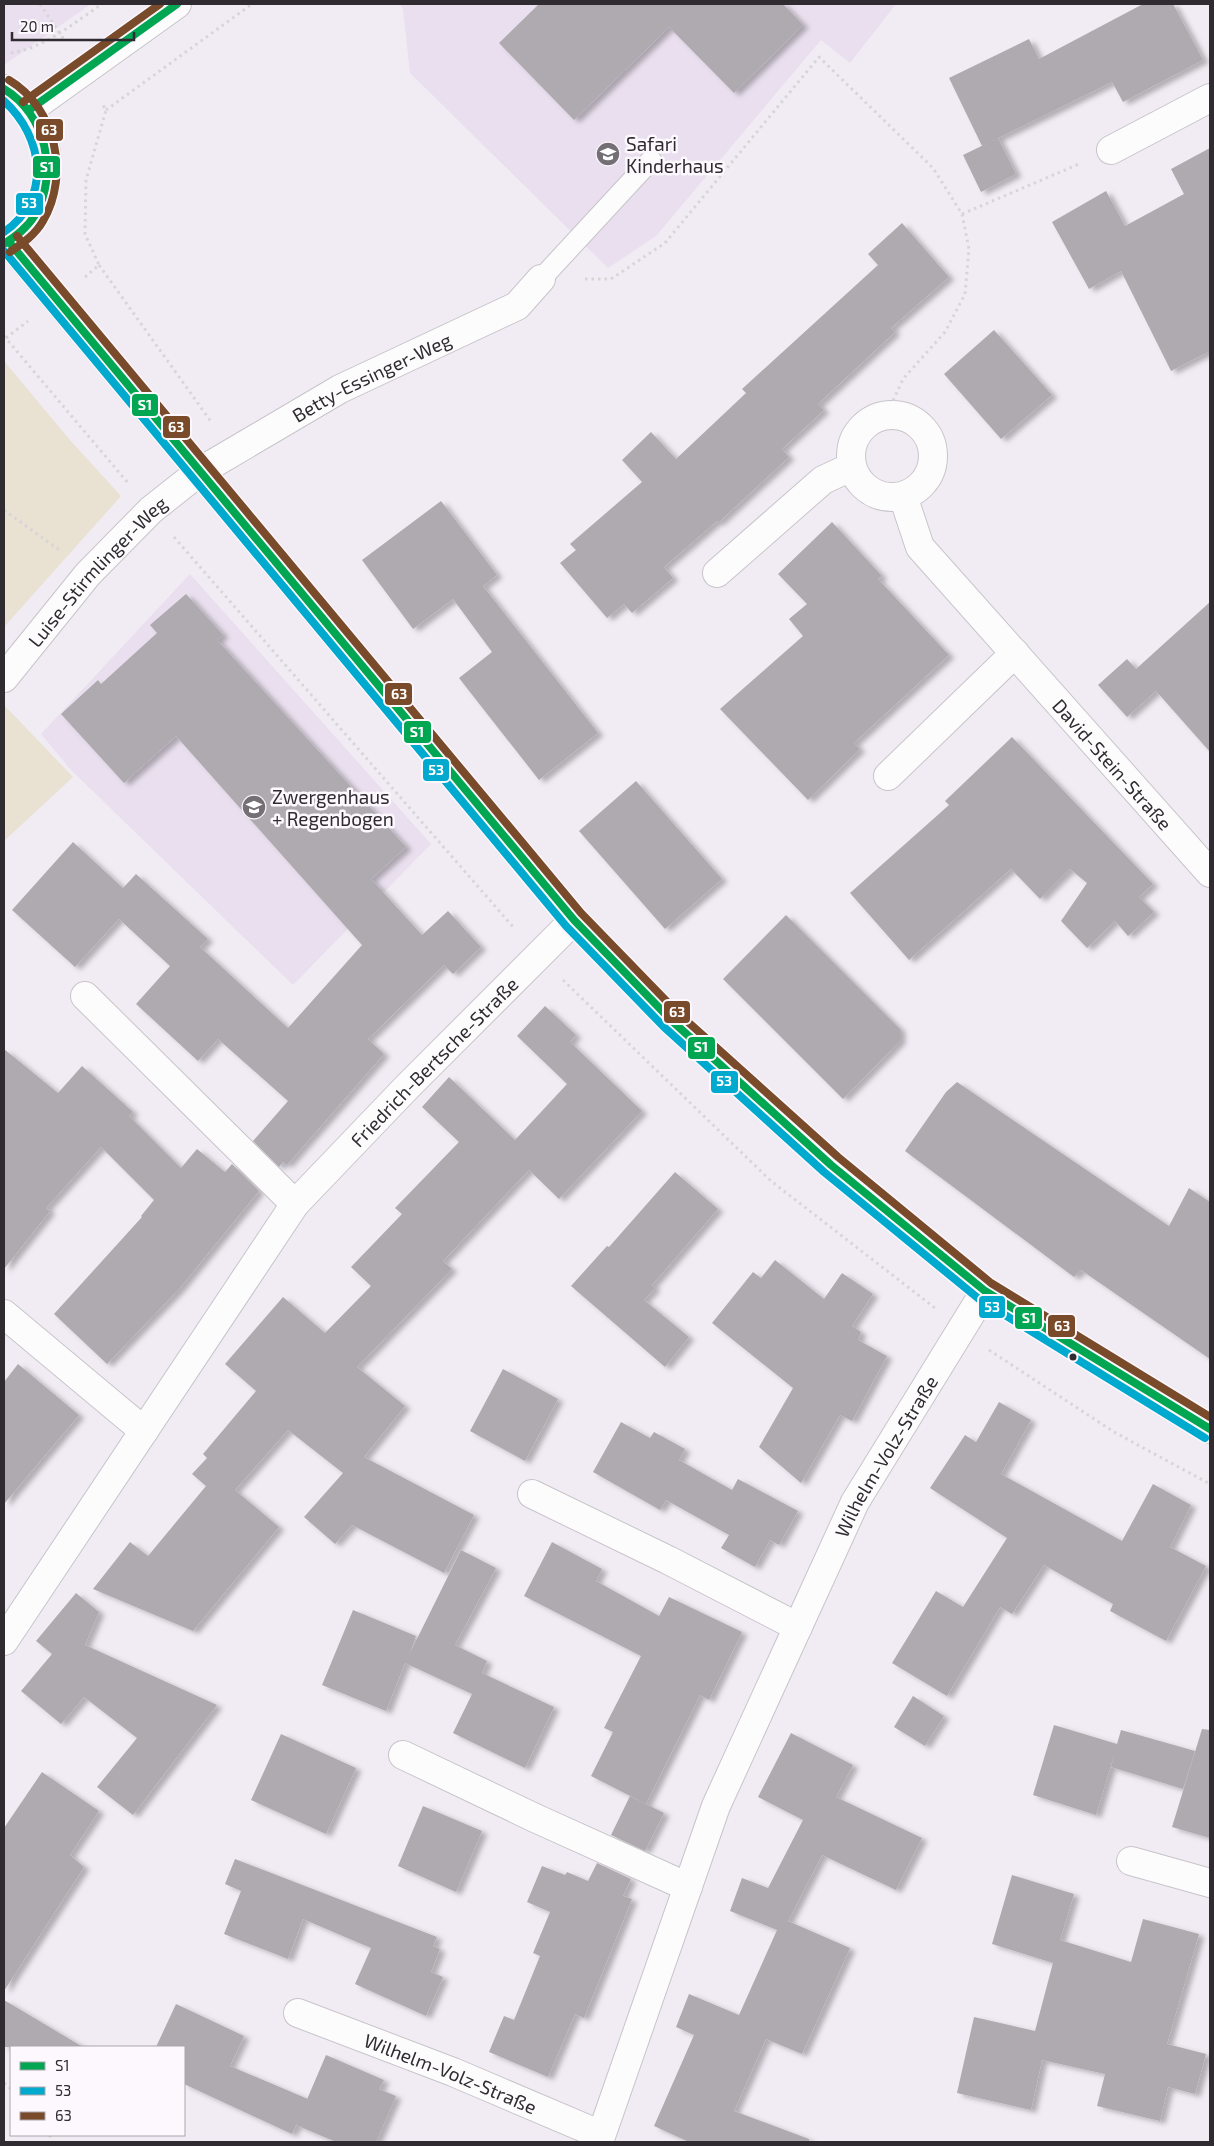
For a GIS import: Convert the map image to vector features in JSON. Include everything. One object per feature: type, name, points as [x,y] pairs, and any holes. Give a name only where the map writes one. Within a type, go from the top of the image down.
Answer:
[{"type":"street","points":[[29,110],[177,4]]},
{"type":"street","points":[[4,89],[29,110],[43,136],[48,166],[44,195],[30,222],[6,243],[574,920],[671,1020],[831,1165],[985,1291],[1207,1420]]},
{"type":"street","points":[[1110,150],[1210,98]]},
{"type":"street","name":"Betty-Essinger-Weg","points":[[199,472],[340,389],[517,306],[542,279]]},
{"type":"street","points":[[887,414],[901,415],[914,420],[925,431],[932,444],[934,458],[931,471],[924,482],[903,496],[890,498],[877,495],[866,489],[857,479],[852,467],[850,454],[854,440],[861,428],[873,419],[887,414]]},
{"type":"street","points":[[717,573],[823,480],[852,467]]},
{"type":"street","name":"Luise-Stirmlinger-Weg","points":[[4,678],[88,574],[151,510],[199,472]]},
{"type":"street","name":"David-Stein-Straße","points":[[903,496],[920,547],[1210,873]]},
{"type":"street","points":[[888,776],[1015,653]]},
{"type":"street","name":"Friedrich-Bertsche-Straße","points":[[4,1641],[295,1204],[408,1086],[574,920]]},
{"type":"street","points":[[85,996],[295,1204]]},
{"type":"street","name":"Wilhelm-Volz-Straße","points":[[298,2013],[453,2072],[600,2138],[716,1806],[855,1502],[985,1291]]},
{"type":"street","points":[[4,1314],[144,1431]]},
{"type":"street","points":[[532,1494],[668,1560],[798,1627]]},
{"type":"street","points":[[403,1755],[535,1818],[688,1887]]},
{"type":"street","points":[[1131,1861],[1210,1883]]},
{"type":"lane","points":[[542,279],[651,160]]},
{"type":"path","points":[[40,4],[60,32]]},
{"type":"path","points":[[4,54],[24,51],[60,32],[102,4]]},
{"type":"path","points":[[106,110],[252,4]]},
{"type":"path","points":[[542,279],[611,279],[665,243],[819,57],[933,168],[962,214],[969,249],[965,294],[946,332],[903,379],[887,414]]},
{"type":"path","points":[[962,214],[1110,150]]},
{"type":"path","points":[[99,265],[233,452]]},
{"type":"path","points":[[4,336],[151,510],[538,956]]},
{"type":"path","points":[[4,510],[49,542],[88,574]]},
{"type":"shaded area","points":[[4,4],[91,4],[4,65]]},
{"type":"shaded area","name":"Safari Kinderhaus","points":[[400,4],[896,4],[850,63],[821,40],[656,236],[608,268],[410,73],[403,9]]},
{"type":"shaded area","points":[[4,361],[69,439],[121,496],[4,627]]},
{"type":"shaded area","name":"Zwergenhaus + Regenbogen","points":[[190,574],[431,844],[293,985],[71,770],[41,734]]},
{"type":"shaded area","points":[[4,705],[73,777],[4,841]]},
{"type":"building","points":[[539,4],[783,4],[803,25],[734,93],[669,27],[574,120],[499,43]]},
{"type":"building","points":[[1143,4],[1173,4],[1203,60],[1123,102],[1112,82],[982,146],[949,78],[1029,39],[1039,59]]},
{"type":"building","points":[[998,138],[1016,174],[981,192],[963,155]]},
{"type":"building","points":[[1210,148],[1210,351],[1171,371],[1121,271],[1089,289],[1052,222],[1106,191],[1125,226],[1184,194],[1171,169]]},
{"type":"building","points":[[902,223],[949,277],[891,328],[895,332],[818,404],[824,410],[782,449],[789,457],[718,523],[717,521],[664,567],[673,578],[632,613],[624,604],[607,618],[560,563],[576,550],[570,544],[642,482],[622,460],[651,432],[676,459],[746,393],[742,389],[878,265],[868,254]]},
{"type":"building","points":[[994,330],[1052,395],[1001,439],[944,374]]},
{"type":"building","points":[[441,501],[497,575],[483,586],[598,733],[539,780],[459,678],[492,652],[453,599],[413,629],[362,560]]},
{"type":"building","points":[[832,522],[882,576],[878,579],[949,655],[854,743],[860,749],[808,800],[720,709],[803,636],[789,619],[807,604],[778,574]]},
{"type":"building","points":[[186,594],[223,635],[217,640],[406,847],[371,879],[422,935],[448,911],[481,947],[453,974],[444,965],[368,1039],[384,1054],[287,1165],[283,1162],[279,1167],[253,1141],[288,1101],[218,1039],[198,1061],[136,1004],[170,966],[119,919],[75,967],[12,910],[73,842],[123,888],[136,874],[208,939],[200,947],[288,1028],[362,945],[176,736],[124,783],[61,714],[98,680],[101,684],[157,633],[150,625]]},
{"type":"building","points":[[1210,602],[1210,752],[1156,691],[1127,717],[1098,685],[1127,659],[1136,669]]},
{"type":"building","points":[[1012,737],[1153,884],[1139,897],[1154,912],[1128,936],[1115,921],[1087,948],[1061,921],[1087,883],[1070,869],[1040,899],[1011,869],[909,960],[850,893],[949,805],[945,801]]},
{"type":"building","points":[[636,781],[722,879],[665,929],[579,831]]},
{"type":"building","points":[[786,915],[900,1029],[900,1041],[843,1099],[723,979]]},
{"type":"building","points":[[545,1006],[576,1035],[570,1042],[642,1111],[559,1199],[529,1170],[443,1261],[452,1269],[357,1367],[405,1406],[364,1457],[474,1515],[444,1573],[352,1525],[335,1544],[304,1517],[343,1473],[288,1430],[235,1490],[279,1527],[193,1631],[93,1589],[130,1542],[148,1556],[206,1486],[192,1474],[207,1458],[203,1454],[256,1391],[225,1364],[283,1297],[325,1333],[371,1286],[351,1267],[402,1214],[395,1208],[459,1142],[422,1107],[449,1077],[515,1140],[567,1084],[517,1036]]},
{"type":"building","points":[[4,1049],[58,1093],[82,1066],[133,1112],[129,1116],[181,1168],[197,1149],[225,1172],[232,1164],[259,1191],[179,1289],[107,1364],[54,1314],[142,1217],[154,1200],[101,1147],[46,1208],[50,1211],[4,1269]]},
{"type":"building","points":[[957,1082],[1169,1226],[1189,1188],[1210,1202],[1210,1359],[1081,1270],[1074,1277],[905,1151],[946,1092]]},
{"type":"building","points":[[675,1172],[718,1209],[652,1285],[655,1288],[644,1300],[689,1337],[665,1367],[571,1286],[607,1246],[609,1247]]},
{"type":"building","points":[[775,1260],[824,1299],[842,1273],[873,1294],[852,1326],[861,1332],[858,1340],[887,1356],[852,1421],[840,1415],[801,1483],[759,1447],[793,1388],[712,1323],[753,1272],[761,1278]]},
{"type":"building","points":[[18,1364],[79,1415],[4,1504],[4,1382]]},
{"type":"building","points":[[503,1369],[558,1399],[525,1461],[470,1431]]},
{"type":"building","points":[[999,1402],[1031,1420],[1001,1474],[1122,1541],[1153,1484],[1191,1505],[1170,1547],[1206,1566],[1166,1641],[1110,1611],[1113,1604],[1044,1565],[1012,1614],[1000,1607],[947,1696],[892,1663],[936,1591],[963,1607],[1007,1538],[930,1488],[965,1435],[976,1442]]},
{"type":"building","points":[[621,1422],[650,1438],[654,1432],[685,1449],[679,1460],[732,1490],[738,1479],[798,1511],[779,1545],[770,1540],[755,1567],[721,1548],[729,1535],[666,1500],[660,1510],[593,1472]]},
{"type":"building","points":[[552,1542],[602,1569],[596,1581],[659,1616],[669,1597],[742,1632],[709,1700],[700,1695],[646,1804],[591,1776],[613,1732],[604,1728],[641,1656],[524,1596]]},
{"type":"building","points":[[461,1550],[496,1568],[455,1645],[487,1661],[482,1673],[554,1707],[525,1768],[453,1733],[472,1694],[405,1663],[386,1711],[322,1685],[353,1610],[416,1636],[410,1653]]},
{"type":"building","points":[[76,1593],[99,1612],[85,1645],[217,1705],[133,1815],[97,1787],[137,1738],[84,1697],[61,1724],[21,1691],[52,1654],[36,1641]]},
{"type":"building","points":[[913,1696],[944,1716],[925,1746],[894,1727]]},
{"type":"building","points":[[1054,1725],[1117,1744],[1121,1730],[1195,1751],[1183,1789],[1111,1767],[1115,1752],[1096,1815],[1033,1795]]},
{"type":"building","points":[[1202,1729],[1210,1730],[1210,1838],[1172,1827]]},
{"type":"building","points":[[791,1733],[853,1765],[836,1797],[922,1838],[896,1890],[822,1855],[788,1921],[850,1948],[802,2054],[766,2039],[734,2111],[809,2139],[809,2142],[689,2142],[654,2126],[694,2035],[676,2027],[689,1994],[739,2015],[777,1930],[730,1911],[742,1878],[768,1888],[803,1820],[758,1797]]},
{"type":"building","points":[[281,1734],[356,1768],[326,1834],[251,1800]]},
{"type":"building","points":[[42,1772],[99,1811],[70,1855],[84,1867],[4,1991],[4,1828]]},
{"type":"building","points":[[630,1796],[664,1813],[645,1851],[611,1835]]},
{"type":"building","points":[[423,1806],[482,1831],[456,1892],[398,1866]]},
{"type":"building","points":[[235,1859],[437,1937],[433,1946],[440,1949],[431,1972],[443,1977],[426,2016],[355,1984],[371,1948],[303,1919],[288,1959],[224,1934],[241,1891],[225,1884]]},
{"type":"building","points":[[597,1863],[631,1879],[623,1896],[632,1899],[584,2018],[575,2014],[548,2077],[489,2052],[504,2016],[514,2020],[540,1956],[533,1953],[550,1912],[527,1902],[542,1866],[565,1875],[567,1872],[588,1881]]},
{"type":"building","points":[[1012,1875],[1074,1894],[1060,1940],[1131,1962],[1143,1919],[1199,1934],[1167,2044],[1206,2054],[1195,2094],[1168,2087],[1160,2121],[1097,2106],[1105,2074],[1042,2060],[1031,2110],[957,2093],[974,2017],[1035,2031],[1053,1963],[992,1944]]},
{"type":"building","points":[[4,2000],[81,2046],[10,2046],[4,2047]]},
{"type":"building","points":[[176,2004],[244,2036],[230,2066],[308,2099],[292,2134],[185,2084],[185,2046],[156,2046]]},
{"type":"building","points":[[326,2055],[384,2080],[379,2089],[396,2096],[376,2142],[336,2142],[296,2125]]},
{"type":"transit line","name":"63","points":[[23,102],[160,4]]},
{"type":"transit line","name":"S1","points":[[29,110],[177,4]]},
{"type":"transit line","name":"63","points":[[9,80],[25,92],[38,107],[48,125],[54,144],[56,164],[56,184],[51,203],[43,221],[32,235],[10,252]]},
{"type":"transit line","name":"S1","points":[[4,89],[30,113],[39,129],[47,164],[46,182],[42,199],[35,215],[21,231],[4,244]]},
{"type":"transit line","name":"53","points":[[4,101],[28,132],[37,168],[36,186],[30,203],[19,218],[4,232]]},
{"type":"transit line","name":"63","points":[[17,236],[581,913],[678,1013],[838,1157],[991,1283],[1210,1417]]},
{"type":"transit line","name":"S1","points":[[9,242],[574,920],[671,1020],[831,1165],[985,1291],[1210,1429]]},
{"type":"transit line","name":"53","points":[[4,251],[566,926],[664,1027],[824,1172],[979,1299],[1205,1438]]},
{"type":"place","name":"Safari Kinderhaus","points":[[608,154]]},
{"type":"place","name":"Zwergenhaus + Regenbogen","points":[[254,807]]}]
